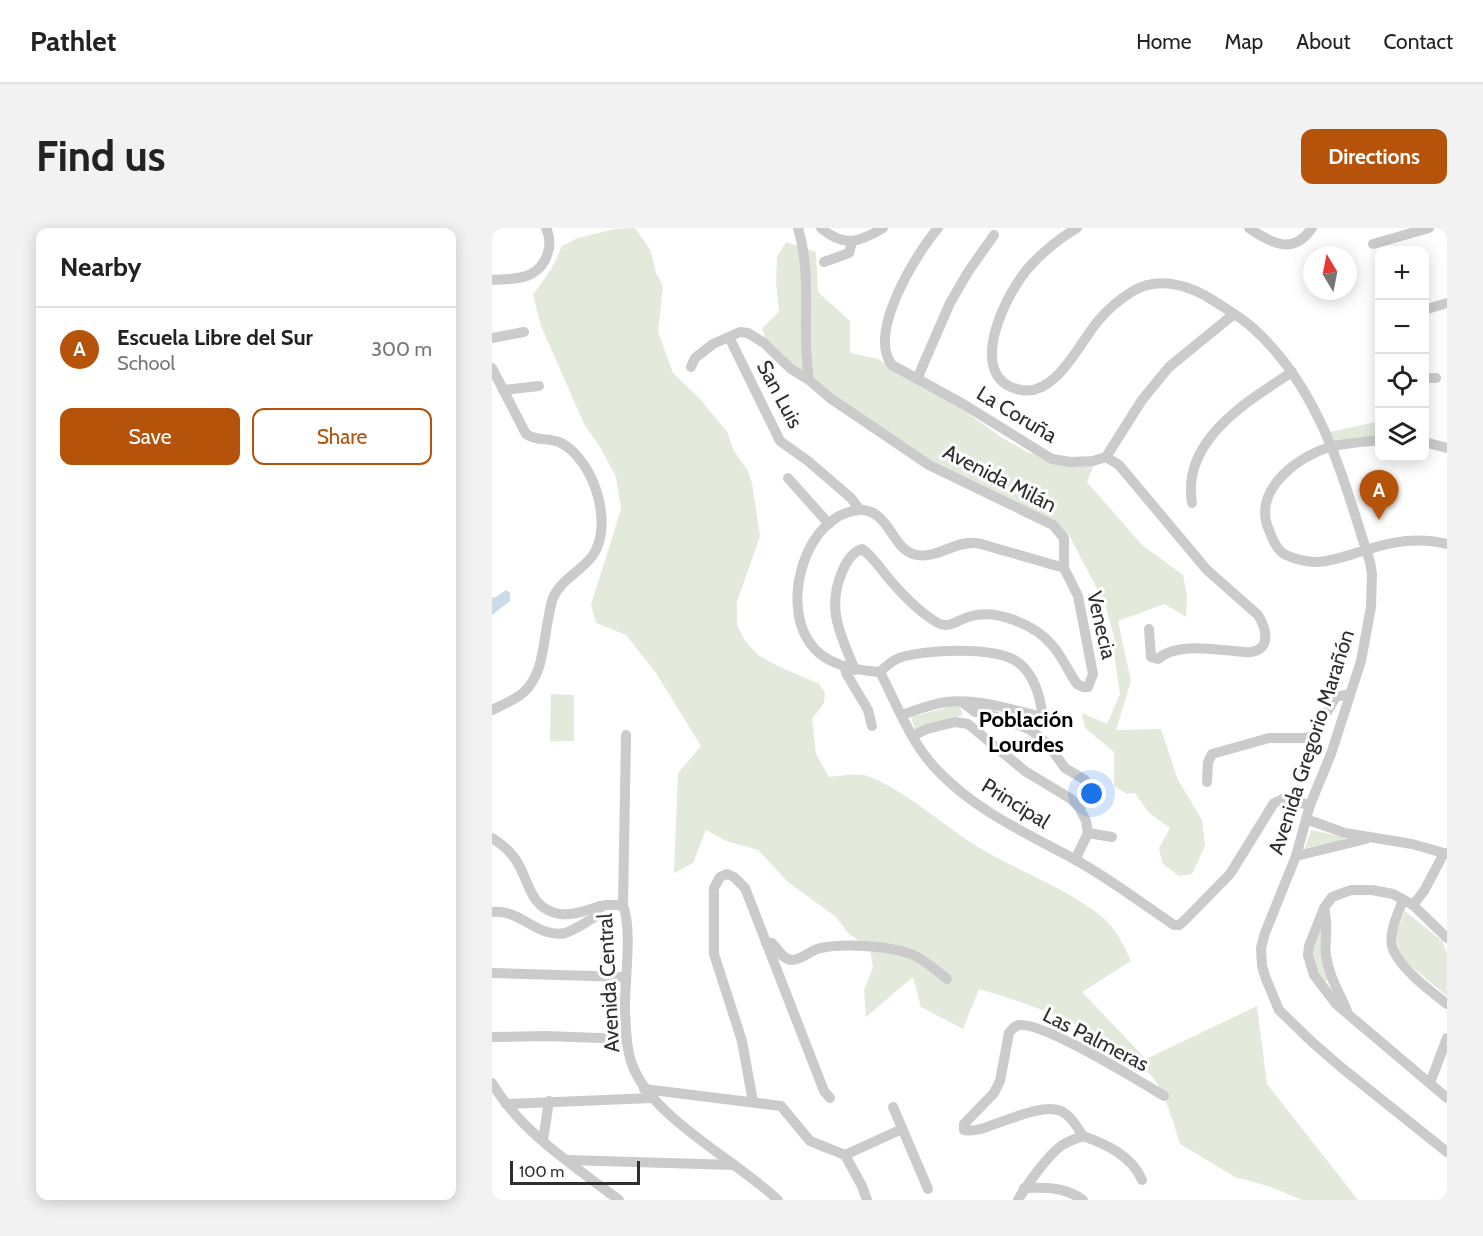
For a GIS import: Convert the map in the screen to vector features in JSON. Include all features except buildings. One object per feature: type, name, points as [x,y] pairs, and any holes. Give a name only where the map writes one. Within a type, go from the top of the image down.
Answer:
[{"type":"street","points":[[492,280],[531,274],[542,265],[549,250],[549,234],[546,228]]},
{"type":"street","points":[[798,228],[805,269],[806,356],[809,380]]},
{"type":"street","points":[[821,228],[839,240],[852,242],[867,238],[883,228]]},
{"type":"street","name":"La Coruña","points":[[938,228],[908,271],[886,328],[883,345],[885,357],[891,365],[963,404],[1052,459],[1071,462],[1093,461],[1106,457]]},
{"type":"street","name":"Avenida Gregorio Marañón","points":[[1077,228],[1054,244],[1030,266],[1003,311],[991,344],[991,356],[1002,380],[1022,391],[1032,390],[1053,380],[1061,373],[1089,332],[1125,296],[1145,285],[1170,283],[1195,289],[1234,314],[1265,340],[1292,372],[1318,415],[1332,447],[1366,549],[1372,574],[1371,607],[1364,651],[1331,754],[1310,805],[1296,856],[1265,933],[1261,948],[1262,966],[1279,1010],[1312,1042],[1445,1152]]},
{"type":"street","points":[[1249,228],[1269,242],[1286,245],[1302,240],[1312,228]]},
{"type":"street","points":[[1373,243],[1429,228]]},
{"type":"street","points":[[918,378],[950,303],[994,235]]},
{"type":"street","points":[[824,262],[849,253],[852,242]]},
{"type":"street","points":[[1429,309],[1447,303]]},
{"type":"street","points":[[1149,629],[1151,657],[1158,658],[1177,650],[1250,652],[1258,650],[1267,637],[1258,615],[1207,570],[1180,541],[1119,465],[1106,457],[1142,400],[1169,367],[1234,314]]},
{"type":"street","points":[[492,338],[524,332]]},
{"type":"street","name":"Avenida Milán","points":[[729,337],[740,332],[748,333],[764,343],[791,369],[809,380],[830,398],[929,465],[1053,525],[1064,538],[1064,568]]},
{"type":"street","points":[[691,367],[695,358],[713,344],[729,337]]},
{"type":"street","name":"San Luis","points":[[729,337],[780,441],[851,498],[860,510]]},
{"type":"street","points":[[492,368],[526,434],[533,438],[559,442],[582,461],[597,494],[602,524],[602,535],[598,548],[589,560],[569,576],[553,597],[541,665],[533,681],[523,693],[492,710]]},
{"type":"street","points":[[1192,503],[1190,490],[1192,472],[1206,445],[1226,421],[1247,403],[1292,372]]},
{"type":"street","points":[[503,390],[539,386]]},
{"type":"street","points":[[1375,441],[1332,447],[1285,472],[1272,487],[1266,499],[1265,518],[1271,538],[1282,554],[1303,562],[1325,562],[1395,542],[1421,540],[1447,544]]},
{"type":"street","points":[[1429,443],[1447,448]]},
{"type":"street","points":[[788,478],[829,524]]},
{"type":"street","points":[[902,715],[926,706],[948,702],[979,702],[1043,717],[1041,699],[1028,672],[1013,659],[1004,655],[963,652],[926,653],[900,657],[880,672],[850,668],[820,653],[808,640],[799,620],[798,598],[801,569],[811,543],[829,524],[860,510],[880,517],[897,540],[912,554],[937,554],[958,544],[976,543],[1064,568]]},
{"type":"street","name":"Venecia","points":[[850,668],[834,604],[836,587],[845,564],[859,549],[866,551],[890,581],[937,622],[947,625],[984,614],[1007,617],[1047,640],[1054,647],[1077,684],[1088,687],[1093,674],[1078,596],[1064,568]]},
{"type":"street","points":[[850,668],[846,673],[868,710],[872,726]]},
{"type":"street","name":"Principal","points":[[880,672],[912,736],[937,771],[976,804],[1031,838],[1075,860],[1174,925],[1179,925],[1184,921],[1230,874],[1274,803],[1283,799],[1310,805]]},
{"type":"street","points":[[1207,782],[1208,762],[1212,754],[1269,738],[1305,738],[1313,735],[1336,697],[1349,694]]},
{"type":"street","points":[[962,702],[975,712],[983,712],[1029,729],[1047,743],[1065,768],[1085,780]]},
{"type":"street","points":[[912,736],[927,729],[955,722],[968,724],[1025,771],[1071,799],[1079,807],[1088,832],[1075,860]]},
{"type":"street","name":"Avenida Central","points":[[626,735],[623,906],[626,914],[625,1009],[627,1039],[633,1068],[644,1089],[652,1098],[778,1200]]},
{"type":"street","points":[[1306,819],[1345,833],[1412,844],[1445,853],[1424,891],[1408,903],[1394,924],[1392,945],[1404,966],[1447,1004]]},
{"type":"street","points":[[1088,832],[1112,837]]},
{"type":"street","points":[[492,838],[513,856],[521,869],[531,896],[548,911],[571,914],[613,903],[623,906]]},
{"type":"street","points":[[1296,856],[1369,838]]},
{"type":"street","points":[[753,1102],[742,1041],[714,954],[714,888],[720,877],[726,874],[734,877],[745,888],[824,1091],[830,1098]]},
{"type":"street","points":[[1327,984],[1314,975],[1308,955],[1312,937],[1324,908],[1332,897],[1350,890],[1383,892],[1408,903],[1447,938]]},
{"type":"street","points":[[492,912],[500,911],[530,922],[542,931],[557,933],[567,932],[595,917],[600,906]]},
{"type":"street","points":[[1324,908],[1328,918],[1325,937],[1327,984],[1336,1004],[1447,1098]]},
{"type":"street","points":[[766,943],[772,943],[783,956],[791,960],[824,947],[850,945],[896,951],[913,955],[947,979]]},
{"type":"street","points":[[492,973],[626,977]]},
{"type":"street","name":"Las Palmeras","points":[[1083,1136],[1071,1118],[1053,1108],[1037,1110],[976,1131],[964,1130],[964,1124],[994,1093],[1000,1081],[1009,1033],[1013,1027],[1030,1026],[1091,1053],[1164,1096]]},
{"type":"street","points":[[492,1037],[627,1039]]},
{"type":"street","points":[[1430,1083],[1447,1038]]},
{"type":"street","points":[[492,1083],[506,1104],[543,1140],[619,1200]]},
{"type":"street","points":[[644,1089],[781,1106],[810,1141],[845,1155],[867,1200]]},
{"type":"street","points":[[506,1104],[652,1098]]},
{"type":"street","points":[[543,1140],[549,1101]]},
{"type":"street","points":[[893,1107],[928,1189]]},
{"type":"street","points":[[845,1155],[902,1129]]},
{"type":"street","points":[[1018,1200],[1024,1188],[1058,1148],[1083,1136],[1112,1148],[1129,1162],[1142,1180]]},
{"type":"street","points":[[567,1160],[734,1165]]},
{"type":"street","points":[[1024,1188],[1044,1187],[1063,1190],[1083,1200]]},
{"type":"shaded area","points":[[635,228],[651,251],[656,273],[663,286],[658,332],[673,373],[700,399],[727,432],[734,451],[748,471],[752,483],[760,536],[737,602],[737,625],[745,641],[758,655],[819,684],[825,693],[824,703],[812,719],[816,754],[829,777],[860,775],[884,783],[978,847],[1072,896],[1101,916],[1119,937],[1131,961],[1082,992],[1146,1059],[1257,1006],[1267,1084],[1358,1200],[1302,1200],[1268,1186],[1235,1177],[1180,1144],[1166,1102],[1159,1086],[1151,1076],[1124,1053],[1105,1041],[1043,1010],[979,989],[963,1029],[921,1007],[913,977],[866,1017],[864,990],[873,967],[870,949],[848,933],[836,917],[788,882],[758,850],[726,841],[706,830],[693,863],[674,873],[678,773],[701,746],[656,673],[626,635],[596,623],[591,605],[621,509],[616,477],[600,447],[584,424],[541,326],[533,295],[552,268],[562,246],[578,238],[614,229]]},
{"type":"shaded area","points":[[786,242],[816,252],[818,292],[850,321],[850,353],[878,359],[909,380],[952,402],[1001,437],[1027,452],[1057,461],[1094,465],[1087,482],[1142,545],[1183,575],[1187,596],[1186,617],[1164,604],[1118,621],[1131,681],[1116,730],[1161,729],[1178,780],[1202,820],[1205,846],[1192,874],[1179,876],[1162,863],[1159,848],[1170,828],[1149,813],[1135,793],[1127,794],[1114,786],[1114,752],[1085,728],[1082,713],[1107,724],[1120,694],[1114,637],[1105,604],[1069,535],[1044,516],[932,463],[891,439],[767,345],[762,328],[779,312],[776,282],[777,257]]},
{"type":"shaded area","points":[[1375,422],[1375,437],[1334,443],[1330,432]]},
{"type":"shaded area","points":[[551,694],[574,695],[574,741],[550,741]]},
{"type":"shaded area","points":[[959,704],[963,715],[915,729],[911,717]]},
{"type":"shaded area","points":[[1311,830],[1344,837],[1343,840],[1305,848]]},
{"type":"shaded area","points":[[1405,911],[1442,941],[1447,953],[1447,996],[1400,957],[1396,933]]},
{"type":"shaded area","points":[[1325,917],[1328,980],[1323,983],[1313,961],[1314,947]]},
{"type":"water","points":[[506,590],[510,593],[510,601],[492,615],[492,598]]},
{"type":"place","name":"Escuela Libre del Sur","points":[[1379,520]]},
{"type":"district","name":"Población Lourdes","points":[[1026,732]]}]
